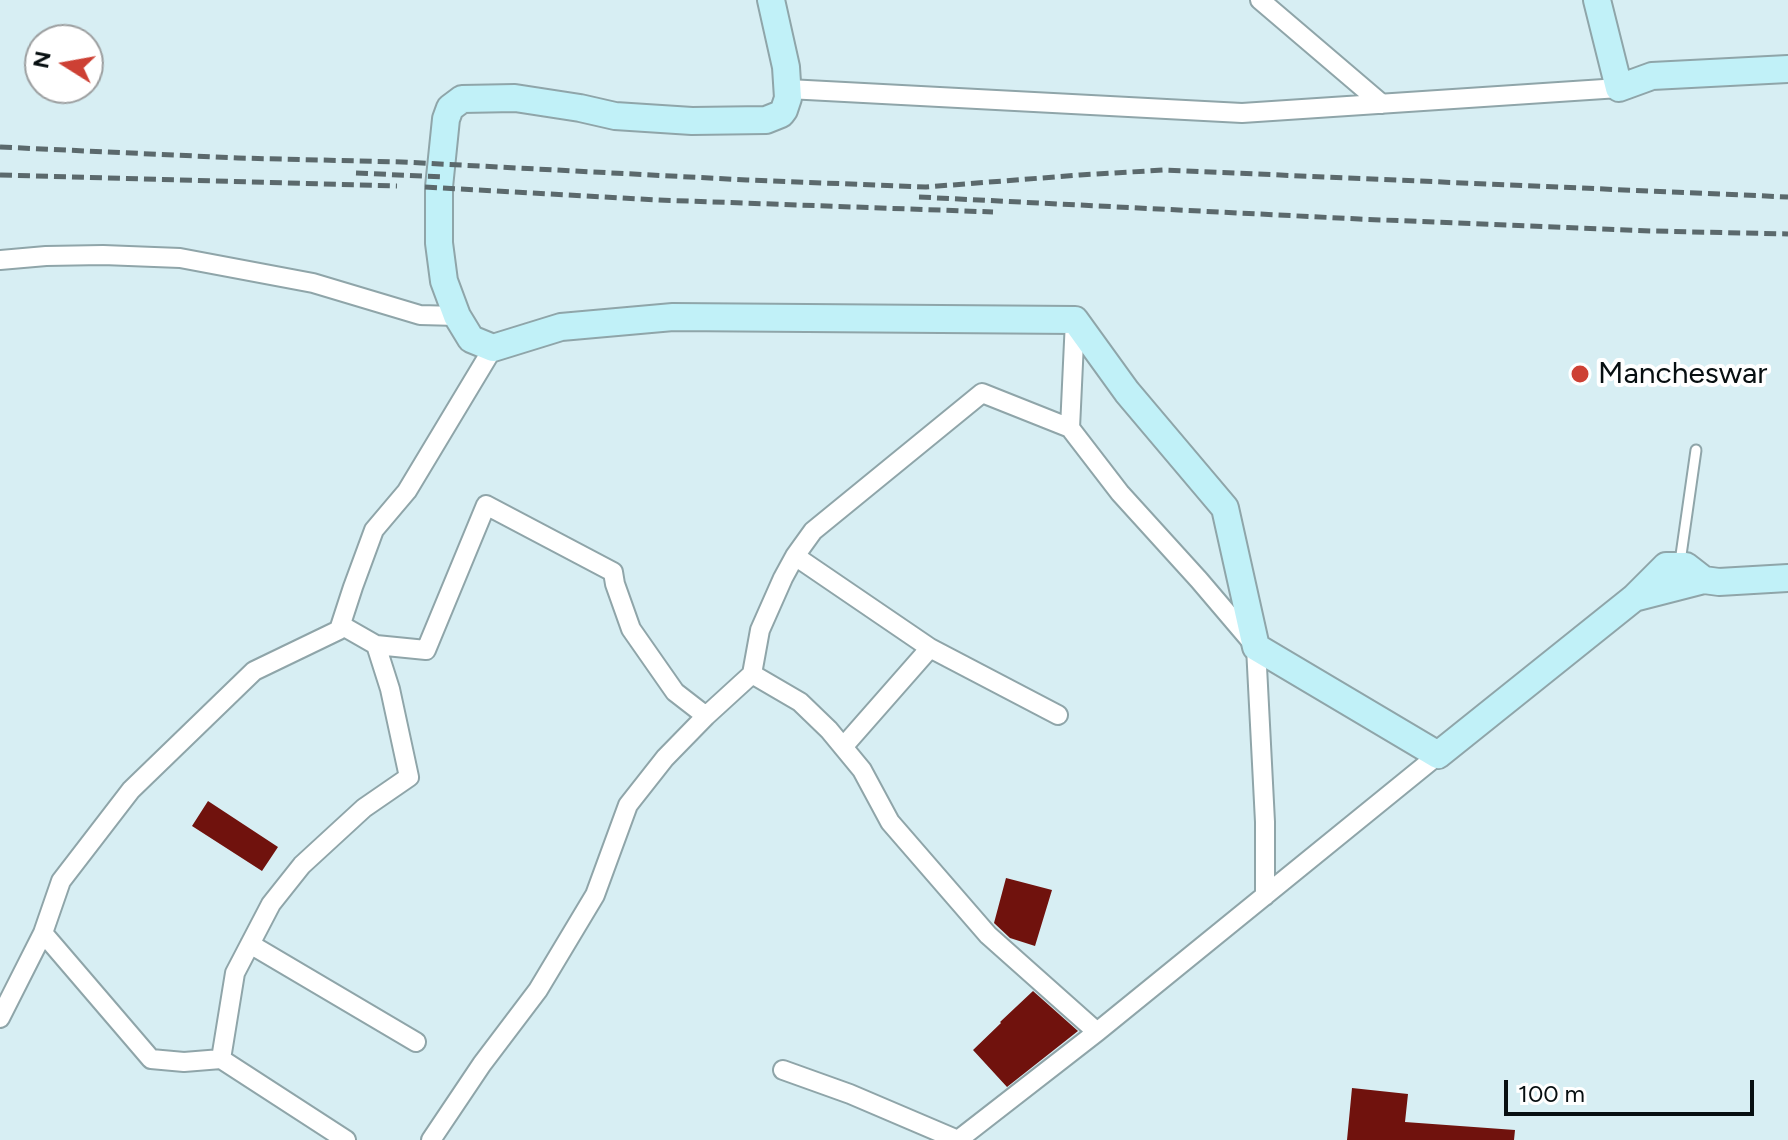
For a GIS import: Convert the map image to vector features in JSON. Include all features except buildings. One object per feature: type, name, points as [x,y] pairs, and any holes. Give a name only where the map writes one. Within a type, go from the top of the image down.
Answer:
[{"type":"street","points":[[771,0],[786,67],[788,98],[781,114],[766,120],[645,119],[515,98],[462,99],[450,108],[446,119],[439,187],[439,243],[444,281],[457,316],[471,339],[493,348],[561,327],[673,317],[1075,320]]},
{"type":"street","points":[[1260,0],[1382,104]]},
{"type":"street","points":[[1597,0],[1619,88]]},
{"type":"street","points":[[788,89],[1242,113],[1619,88],[1652,76],[1788,69]]},
{"type":"street","points":[[0,260],[103,255],[180,258],[313,283],[420,315],[457,316]]},
{"type":"street","points":[[1070,428],[1075,320]]},
{"type":"street","points":[[1075,320],[1127,392],[1225,508],[1256,647],[1265,822],[1265,896]]},
{"type":"street","points":[[0,1018],[43,933],[61,881],[131,790],[254,671],[339,630],[374,530],[407,491],[493,348]]},
{"type":"street","points":[[431,1140],[482,1064],[538,990],[595,895],[628,805],[665,758],[752,674],[760,630],[783,578],[813,531],[982,393],[1070,428],[1120,493],[1256,647],[1438,755]]},
{"type":"street","points":[[341,625],[376,645],[426,650],[486,505],[613,572],[631,629],[675,692],[706,716]]},
{"type":"street","points":[[795,556],[930,648],[1058,715]]},
{"type":"street","points":[[783,1070],[850,1094],[958,1140],[1097,1032],[1634,598],[1666,566],[1686,566],[1704,580]]},
{"type":"street","points":[[1634,598],[1704,580],[1788,578]]},
{"type":"street","points":[[221,1059],[235,973],[271,904],[302,865],[364,808],[409,777],[390,689],[376,645]]},
{"type":"street","points":[[843,747],[930,648]]},
{"type":"street","points":[[752,674],[800,702],[829,730],[862,770],[890,822],[988,935],[1097,1032]]},
{"type":"street","points":[[43,933],[151,1059],[184,1062],[221,1059],[346,1140]]},
{"type":"street","points":[[250,944],[416,1042]]},
{"type":"lane","points":[[1680,566],[1696,450]]},
{"type":"railway","points":[[0,147],[926,187],[1164,170],[1788,197]]},
{"type":"railway","points":[[356,173],[444,177]]},
{"type":"railway","points":[[0,175],[397,186]]},
{"type":"railway","points":[[425,187],[659,200],[993,212]]},
{"type":"railway","points":[[919,197],[1359,219],[1788,234]]},
{"type":"place","name":"Mancheswar","points":[[1580,374]]}]
